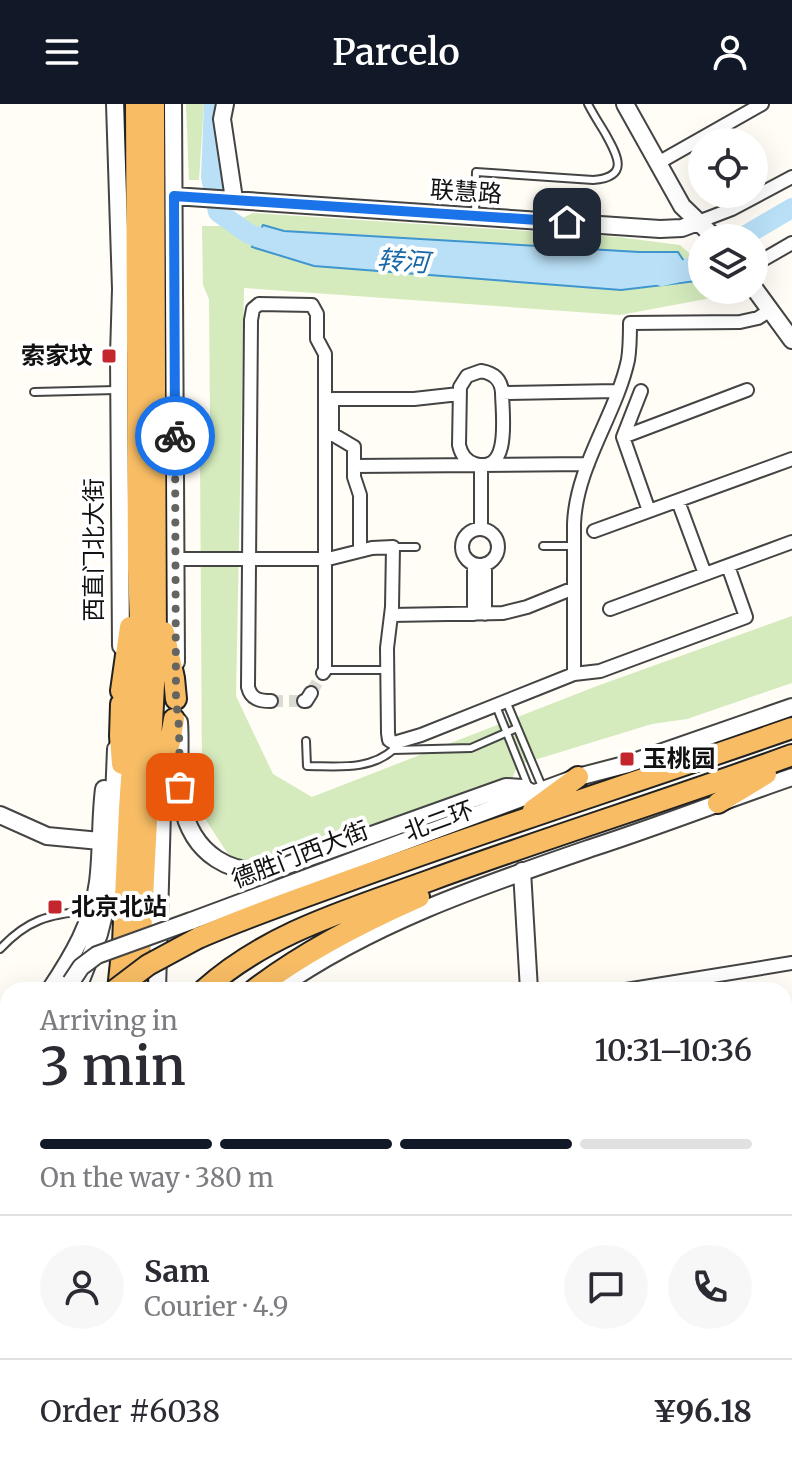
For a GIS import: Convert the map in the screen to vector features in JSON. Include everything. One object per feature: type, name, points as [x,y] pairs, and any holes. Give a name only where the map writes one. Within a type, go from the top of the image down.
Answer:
[{"type":"highway","name":"西直门北大街","points":[[136,104],[140,656],[140,946],[137,982]]},
{"type":"highway","name":"西直门北大街","points":[[117,982],[156,656],[154,104]]},
{"type":"highway","points":[[138,568],[121,698],[120,746],[138,812]]},
{"type":"highway","points":[[138,812],[168,746],[175,709],[172,668],[157,587]]},
{"type":"highway","name":"北二环","points":[[126,982],[194,929],[359,877],[792,728]]},
{"type":"highway","points":[[718,803],[792,757]]},
{"type":"highway","points":[[214,982],[251,954],[291,932],[518,848],[792,757]]},
{"type":"highway","points":[[519,820],[578,777]]},
{"type":"highway","points":[[266,982],[317,949],[414,899],[487,871],[518,848]]},
{"type":"street","name":"西直门北大街","points":[[74,982],[99,934],[108,898],[121,698],[121,289],[115,104]]},
{"type":"street","points":[[157,982],[162,811],[174,744],[175,709],[173,104]]},
{"type":"street","points":[[225,104],[222,119],[229,198]]},
{"type":"street","points":[[625,104],[682,206],[698,222]]},
{"type":"street","points":[[658,163],[762,104]]},
{"type":"street","name":"联慧路","points":[[174,196],[660,229],[682,228],[732,209],[792,177]]},
{"type":"street","points":[[768,257],[792,243]]},
{"type":"street","points":[[271,701],[256,699],[248,689],[252,310],[261,304],[313,306],[317,313],[317,339],[325,354],[324,672]]},
{"type":"street","points":[[764,304],[792,340]]},
{"type":"street","points":[[574,674],[576,503],[628,360],[630,323],[740,322],[758,318],[769,311]]},
{"type":"street","points":[[481,371],[496,377],[502,386],[502,449],[494,460],[481,465],[468,461],[460,448],[459,394],[464,379],[481,371]]},
{"type":"street","points":[[623,437],[747,390]]},
{"type":"street","points":[[502,393],[617,391]]},
{"type":"street","points":[[641,391],[623,437],[649,511]]},
{"type":"street","points":[[360,551],[360,495],[354,476],[354,447],[332,434],[332,399],[414,399],[459,394]]},
{"type":"street","points":[[594,531],[792,459]]},
{"type":"street","points":[[354,466],[588,464]]},
{"type":"street","points":[[481,465],[481,528]]},
{"type":"street","points":[[678,501],[705,574]]},
{"type":"street","points":[[481,528],[493,533],[499,545],[496,556],[480,564],[465,556],[462,545],[469,533],[481,528]]},
{"type":"street","points":[[610,609],[792,542]]},
{"type":"street","points":[[176,559],[324,559],[393,547],[387,670],[388,732],[394,749],[574,674],[596,672],[746,617],[728,566]]},
{"type":"street","points":[[480,564],[480,614]]},
{"type":"street","points":[[391,615],[515,611],[574,588]]},
{"type":"street","name":"德胜门西大街","points":[[74,982],[81,967],[97,955],[194,929],[537,791],[628,764],[792,707]]},
{"type":"street","points":[[175,709],[179,727],[181,794],[186,820],[198,841],[212,856],[237,870],[282,867],[506,787],[537,791]]},
{"type":"street","points":[[55,982],[80,940],[91,911],[98,883],[104,789],[116,749]]},
{"type":"street","points":[[289,982],[369,935],[419,912],[522,871],[792,777]]},
{"type":"street","points":[[0,815],[47,836],[100,841]]},
{"type":"street","points":[[522,871],[529,982]]},
{"type":"street","points":[[698,982],[792,963]]},
{"type":"lane","points":[[474,216],[476,172],[593,180],[615,173],[618,165],[616,154],[588,104]]},
{"type":"lane","points":[[34,392],[119,390]]},
{"type":"lane","points":[[543,546],[574,546]]},
{"type":"lane","points":[[393,547],[416,547]]},
{"type":"lane","points":[[324,672],[387,670]]},
{"type":"lane","points":[[501,704],[517,728],[537,791]]},
{"type":"lane","points":[[501,704],[506,733],[537,791]]},
{"type":"lane","points":[[306,741],[307,766],[361,765],[373,762],[394,749],[471,748],[517,728]]},
{"type":"lane","points":[[0,949],[41,919],[57,913],[91,911]]},
{"type":"green space","points":[[186,104],[204,104],[199,180],[189,180]]},
{"type":"green space","points":[[253,213],[618,237],[680,245],[688,252],[688,302],[620,315],[244,288],[236,696],[273,774],[312,797],[597,686],[792,616],[792,683],[687,719],[652,724],[518,765],[510,783],[278,864],[251,864],[228,854],[200,811],[199,801],[202,773],[200,455],[210,418],[209,299],[203,285],[202,226],[225,226]]},
{"type":"water","points":[[263,225],[284,231],[678,252],[688,267],[688,282],[621,290],[314,266],[252,247]]},
{"type":"waterway","name":"转河","points":[[214,104],[211,177],[218,212],[249,234],[281,244]]},
{"type":"waterway","name":"转河","points":[[765,224],[792,208]]},
{"type":"waterway","name":"转河","points":[[662,276],[688,269]]},
{"type":"tunnel","points":[[311,693],[323,673]]},
{"type":"tunnel","points":[[271,701],[304,701]]},
{"type":"way so far","points":[[175,436],[176,699],[180,787]]},
{"type":"place","name":"索家坟","points":[[109,356]]},
{"type":"place","name":"玉桃园","points":[[627,759]]},
{"type":"place","name":"北京北站","points":[[55,907]]},
{"type":"route","points":[[175,436],[174,196],[567,222]]}]
